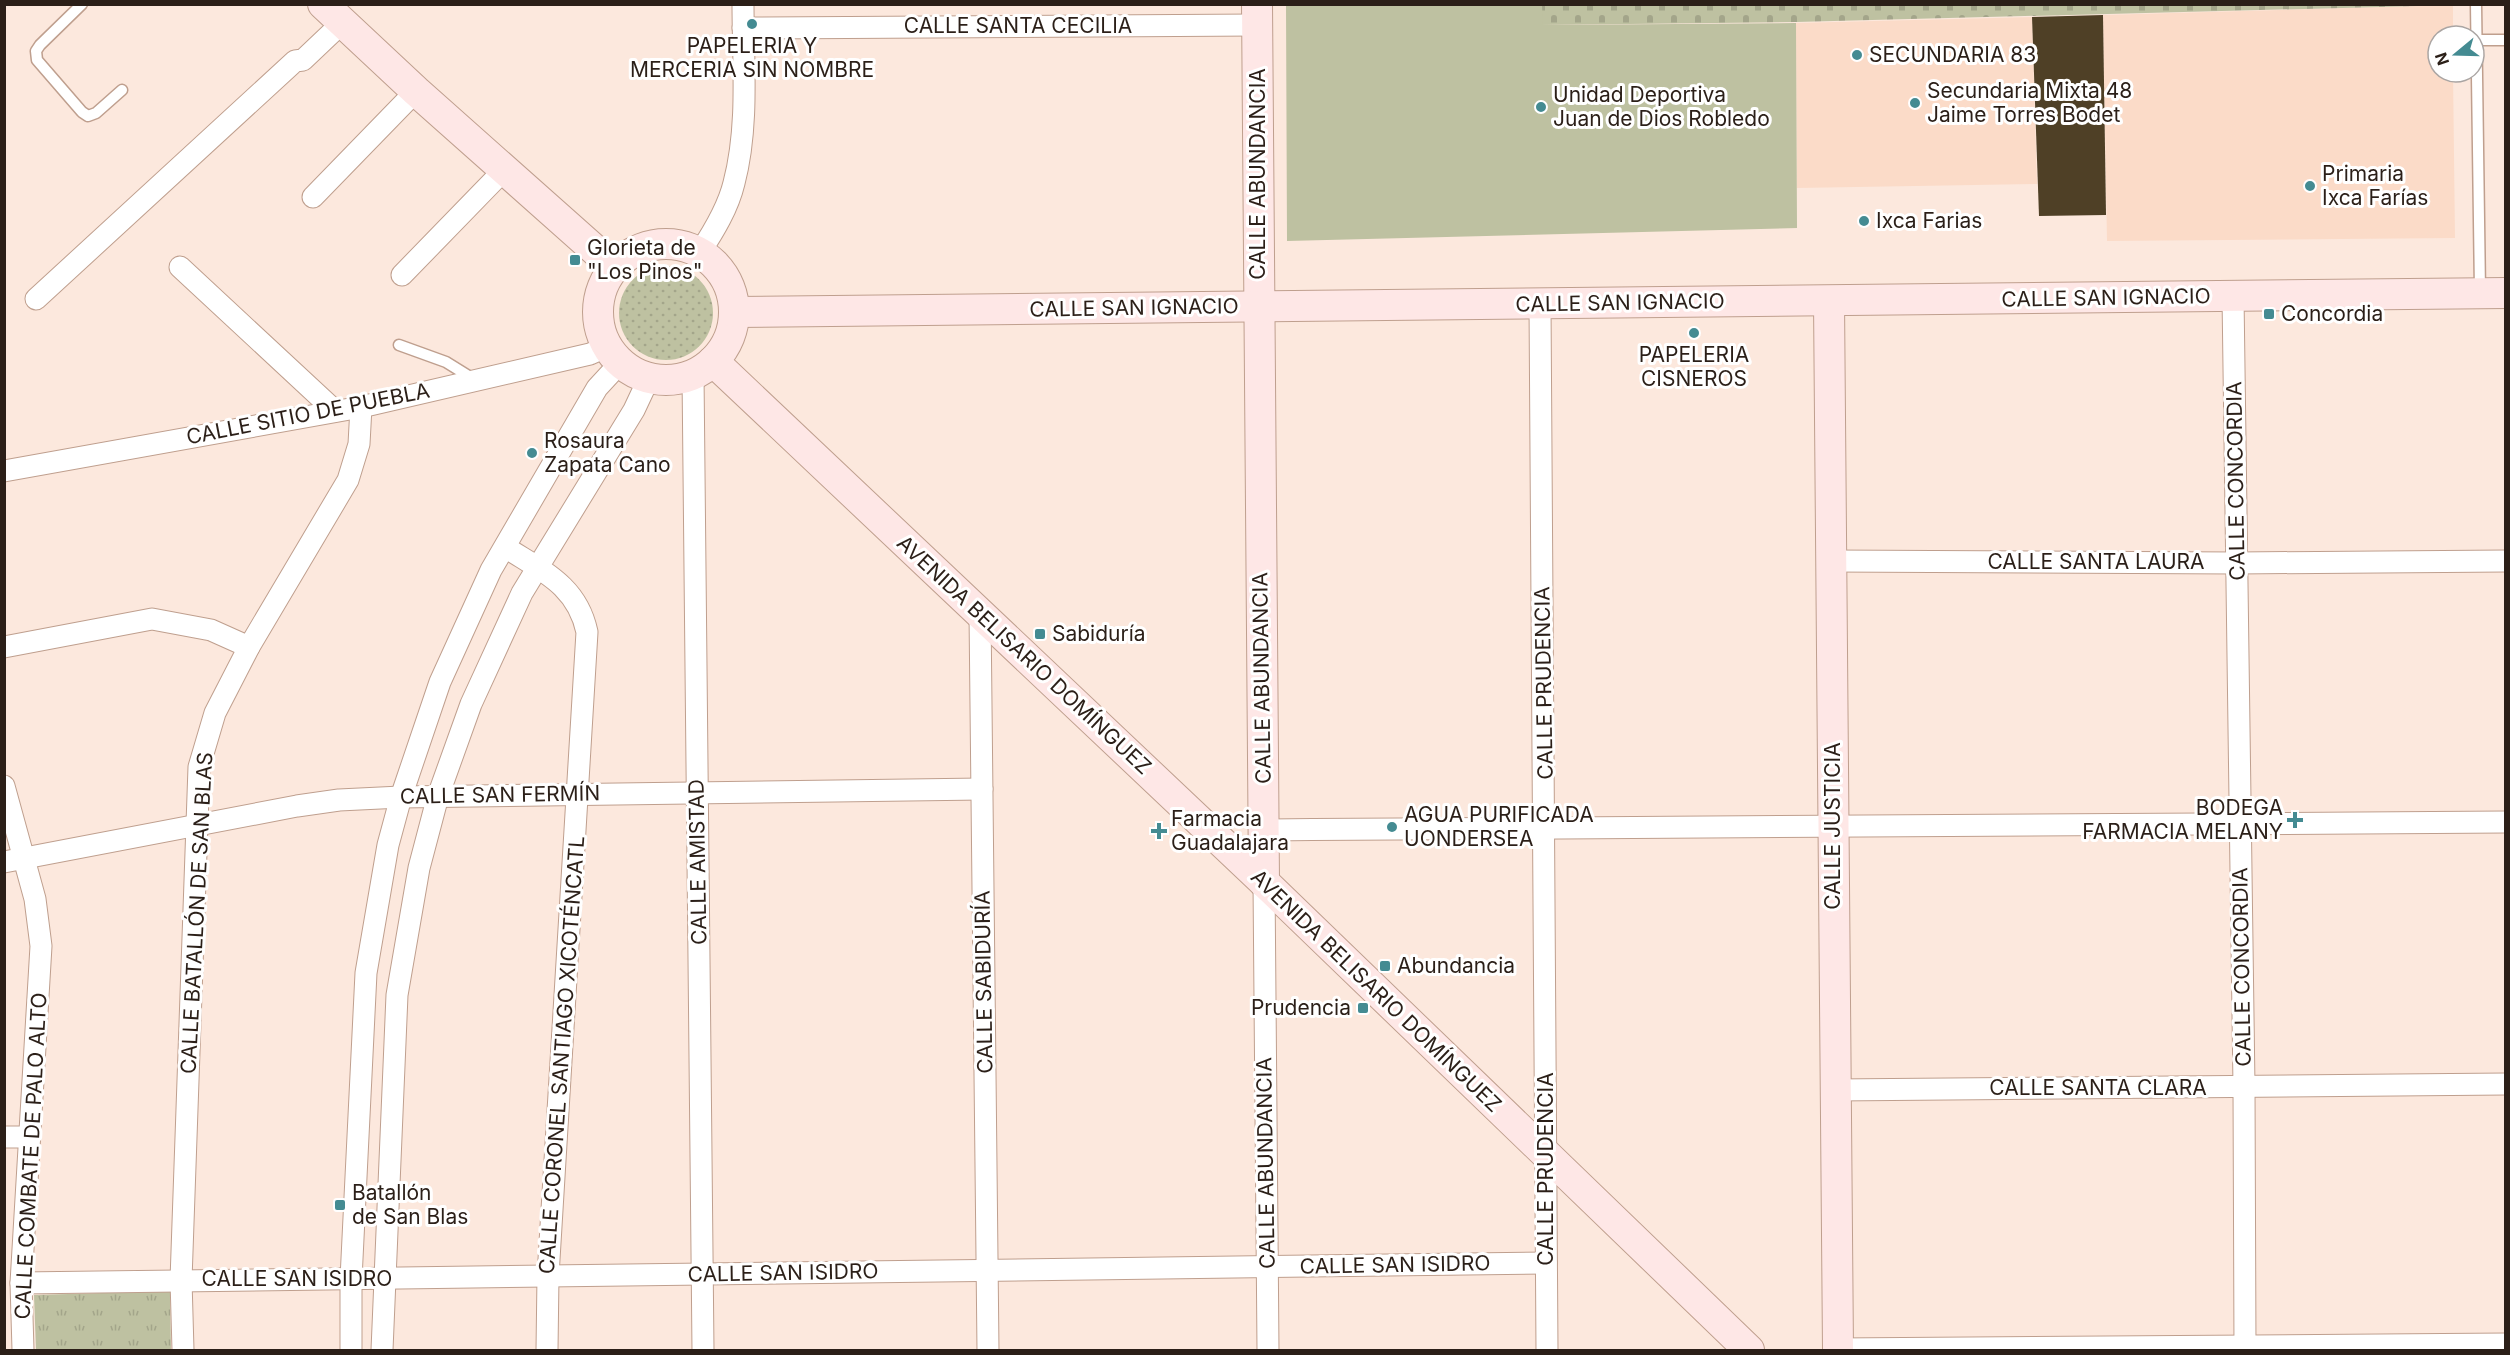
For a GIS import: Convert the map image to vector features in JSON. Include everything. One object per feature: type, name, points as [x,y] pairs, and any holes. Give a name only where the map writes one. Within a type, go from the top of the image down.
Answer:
[{"type":"street","points":[[700,252],[715,230],[734,183],[741,135],[743,4]]},
{"type":"street","points":[[36,299],[295,61],[303,60],[332,13],[614,267]]},
{"type":"street","name":"CALLE SANTA CECILIA","points":[[743,28],[1257,15]]},
{"type":"street","name":"CALLE ABUNDANCIA","points":[[1257,15],[1268,1350]]},
{"type":"street","points":[[313,197],[416,91]]},
{"type":"street","points":[[402,275],[504,170]]},
{"type":"street","points":[[657,244],[679,245],[700,252],[718,268],[730,288],[734,312],[728,338],[703,368],[678,379],[649,378],[614,354],[601,329],[598,311],[601,293],[614,267],[636,250],[657,244]]},
{"type":"street","points":[[180,267],[334,411]]},
{"type":"street","name":"CALLE SAN IGNACIO","points":[[734,312],[2493,294]]},
{"type":"street","name":"CALLE CONCORDIA","points":[[2233,296],[2244,1087],[2244,1348]]},
{"type":"street","name":"CALLE JUSTICIA","points":[[1829,301],[1838,1350]]},
{"type":"street","name":"CALLE PRUDENCIA","points":[[1540,303],[1547,1350]]},
{"type":"street","name":"CALLE SITIO DE PUEBLA","points":[[4,471],[361,407],[590,354],[614,354]]},
{"type":"street","points":[[351,1350],[351,1279],[366,972],[388,845],[401,797],[440,682],[491,570],[597,388],[614,354]]},
{"type":"street","name":"AVENIDA BELISARIO DOMÍNGUEZ","points":[[703,368],[980,613],[1749,1350]]},
{"type":"street","name":"CALLE AMISTAD","points":[[703,368],[697,793],[703,1350]]},
{"type":"street","points":[[382,1350],[383,1278],[397,995],[419,868],[438,796],[471,704],[522,593],[634,410],[649,378]]},
{"type":"street","name":"CALLE BATALLÓN DE SAN BLAS","points":[[183,1350],[181,1280],[199,767],[206,736],[215,712],[249,647],[348,480],[358,444],[361,407]]},
{"type":"street","name":"CALLE CORONEL SANTIAGO XICOTÉNCATL","points":[[505,547],[572,594],[584,617],[587,632],[548,1276],[547,1350]]},
{"type":"street","name":"CALLE SANTA LAURA","points":[[1831,561],[2237,563],[2505,561]]},
{"type":"street","name":"CALLE SABIDURÍA","points":[[980,613],[988,1350]]},
{"type":"street","points":[[4,647],[152,619],[211,630],[249,647]]},
{"type":"street","name":"CALLE COMBATE DE PALO ALTO","points":[[4,786],[14,860],[35,899],[41,946],[21,1283],[23,1350]]},
{"type":"street","name":"CALLE SAN FERMÍN","points":[[14,860],[329,801],[438,796],[982,789]]},
{"type":"street","points":[[1263,831],[1545,827],[1833,828],[2505,822]]},
{"type":"street","name":"CALLE SANTA CLARA","points":[[1835,1090],[2505,1084]]},
{"type":"street","points":[[4,1137],[30,1137]]},
{"type":"street","name":"CALLE SAN ISIDRO","points":[[21,1283],[1546,1263]]},
{"type":"street","points":[[1838,1350],[2505,1344]]},
{"type":"lane","points":[[82,4],[40,45],[36,51],[37,60],[88,116],[96,113],[122,90]]},
{"type":"lane","points":[[2475,4],[2476,24]]},
{"type":"lane","points":[[2486,40],[2505,40]]},
{"type":"lane","points":[[2479,84],[2493,294]]},
{"type":"lane","points":[[399,345],[446,362],[475,380]]},
{"type":"shaded area","points":[[2453,5],[2453,24],[2426,24],[2426,84],[2453,84],[2455,238],[2107,241],[2103,15]]},
{"type":"shaded area","name":"Secundaria Mixta 48 Jaime Torres Bodet","points":[[2032,17],[2037,184],[1797,188],[1796,23]]},
{"type":"green space","name":"Unidad Deportiva Juan de Dios Robledo","points":[[1286,5],[1542,5],[1543,25],[1796,23],[1797,228],[1287,241]]},
{"type":"green space","points":[[1542,5],[2456,5],[1796,22],[1542,25]]},
{"type":"green space","points":[[666,266],[684,270],[699,280],[709,295],[713,313],[709,331],[699,346],[684,356],[666,360],[648,356],[633,346],[623,331],[619,313],[623,295],[633,280],[648,270]]},
{"type":"green space","points":[[170,1291],[171,1350],[36,1350],[34,1295]]},
{"type":"building","points":[[2103,15],[2106,215],[2039,216],[2032,17]]},
{"type":"place","name":"PAPELERIA Y MERCERIA SIN NOMBRE","points":[[752,24]]},
{"type":"place","name":"SECUNDARIA 83","points":[[1857,55]]},
{"type":"place","name":"Secundaria Mixta 48 Jaime Torres Bodet","points":[[1915,103]]},
{"type":"place","name":"Unidad Deportiva Juan de Dios Robledo","points":[[1541,107]]},
{"type":"place","name":"Primaria Ixca Farías","points":[[2310,186]]},
{"type":"place","name":"Ixca Farias","points":[[1864,221]]},
{"type":"place","name":"Glorieta de \"Los Pinos\"","points":[[575,260]]},
{"type":"place","name":"Concordia","points":[[2269,314]]},
{"type":"place","name":"PAPELERIA CISNEROS","points":[[1694,333]]},
{"type":"place","name":"Rosaura Zapata Cano","points":[[532,453]]},
{"type":"place","name":"Sabiduría","points":[[1040,634]]},
{"type":"place","name":"BODEGA FARMACIA MELANY","points":[[2295,820]]},
{"type":"place","name":"AGUA PURIFICADA UONDERSEA","points":[[1392,827]]},
{"type":"place","name":"Farmacia Guadalajara","points":[[1159,831]]},
{"type":"place","name":"Abundancia","points":[[1385,966]]},
{"type":"place","name":"Prudencia","points":[[1363,1008]]},
{"type":"place","name":"Batallón de San Blas","points":[[340,1205]]}]
